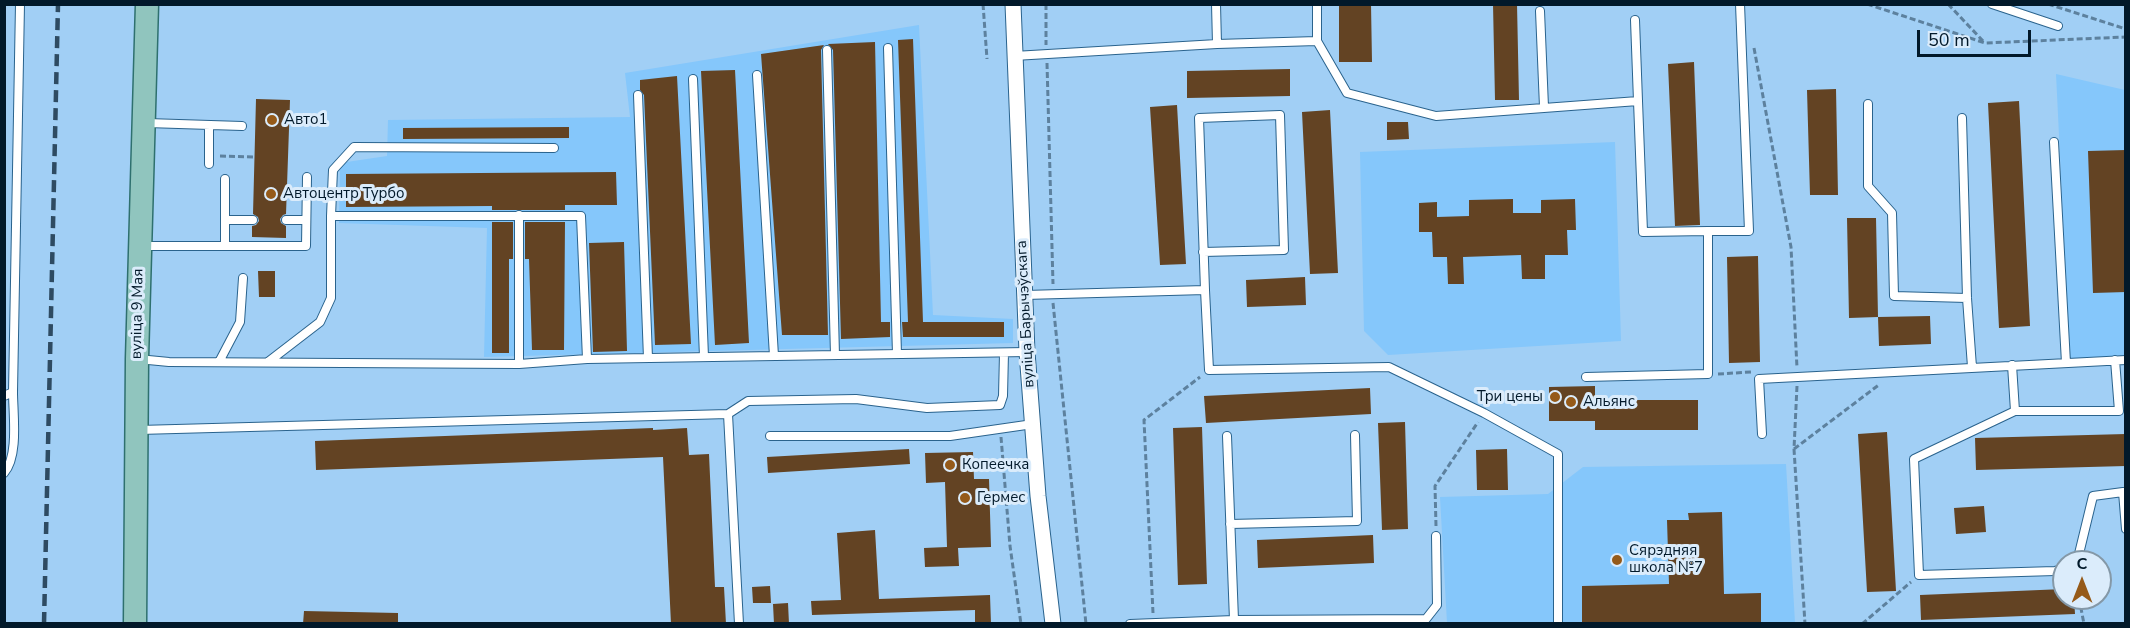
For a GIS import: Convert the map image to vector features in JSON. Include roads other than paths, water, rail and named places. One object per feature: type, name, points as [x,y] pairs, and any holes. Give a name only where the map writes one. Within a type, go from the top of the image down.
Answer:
[{"type":"main road","name":"вуліца 9 Мая","points":[[135,624],[137,359],[147,4]]},
{"type":"street","name":"вуліца Барычэўскага","points":[[1013,4],[1028,352],[1038,496],[1053,624]]},
{"type":"lane","points":[[4,473],[9,468],[13,452],[20,4]]},
{"type":"lane","points":[[1216,4],[1217,44]]},
{"type":"lane","points":[[1317,4],[1317,41],[1347,93],[1436,116],[1638,101]]},
{"type":"lane","points":[[1635,20],[1643,232],[1749,231],[1740,4]]},
{"type":"lane","points":[[1992,4],[2058,26]]},
{"type":"lane","points":[[1539,11],[1544,107]]},
{"type":"lane","points":[[1014,56],[1217,44],[1317,41]]},
{"type":"lane","points":[[888,48],[897,354]]},
{"type":"lane","points":[[827,50],[835,355]]},
{"type":"lane","points":[[757,75],[774,356]]},
{"type":"lane","points":[[693,79],[705,357]]},
{"type":"lane","points":[[638,95],[648,358]]},
{"type":"lane","points":[[1868,104],[1868,186],[1892,213],[1894,296],[1967,298]]},
{"type":"lane","points":[[1203,252],[1284,250],[1280,115],[1199,118],[1203,252],[1209,370],[1389,367],[1484,413],[1558,454],[1558,624]]},
{"type":"lane","points":[[1962,118],[1967,298],[1972,368]]},
{"type":"lane","points":[[143,123],[242,126]]},
{"type":"lane","points":[[209,125],[209,160]]},
{"type":"lane","points":[[2054,142],[2066,363]]},
{"type":"lane","points":[[268,362],[321,322],[331,298],[333,171],[354,147],[554,148]]},
{"type":"lane","points":[[140,246],[306,246],[307,177]]},
{"type":"lane","points":[[225,179],[225,246]]},
{"type":"lane","points":[[519,215],[519,364]]},
{"type":"lane","points":[[331,216],[581,216],[587,359]]},
{"type":"lane","points":[[225,220],[253,220]]},
{"type":"lane","points":[[286,220],[306,220]]},
{"type":"lane","points":[[1586,377],[1708,375],[1708,231]]},
{"type":"lane","points":[[219,362],[240,322],[243,278]]},
{"type":"lane","points":[[1025,295],[1205,290]]},
{"type":"lane","points":[[137,359],[169,362],[519,364],[587,359],[1028,352]]},
{"type":"lane","points":[[137,430],[728,414],[748,401],[856,399],[927,408],[1000,405],[1004,396],[1004,353]]},
{"type":"lane","points":[[2052,572],[1919,575],[1914,459],[2015,411],[2119,411],[2115,360]]},
{"type":"lane","points":[[1761,434],[1759,379],[2126,360]]},
{"type":"lane","points":[[2013,365],[2015,411]]},
{"type":"lane","points":[[4,396],[13,392]]},
{"type":"lane","points":[[728,414],[739,624]]},
{"type":"lane","points":[[770,436],[950,436],[1033,424]]},
{"type":"lane","points":[[1227,435],[1234,620]]},
{"type":"lane","points":[[1230,524],[1357,521],[1355,435]]},
{"type":"lane","points":[[2080,550],[2093,496],[2123,492],[2126,529]]},
{"type":"lane","points":[[1130,624],[1234,620],[1426,619],[1437,606],[1436,536]]},
{"type":"railway","points":[[44,624],[58,4]]},
{"type":"place","name":"Авто1","points":[[272,120]]},
{"type":"place","name":"Автоцентр Турбо","points":[[271,194]]},
{"type":"place","name":"Три цены","points":[[1555,397]]},
{"type":"place","name":"Альянс","points":[[1571,402]]},
{"type":"place","name":"Копеечка","points":[[950,465]]},
{"type":"place","name":"Гермес","points":[[965,498]]},
{"type":"place","name":"Сярэдняя школа №7","points":[[1617,560]]}]
